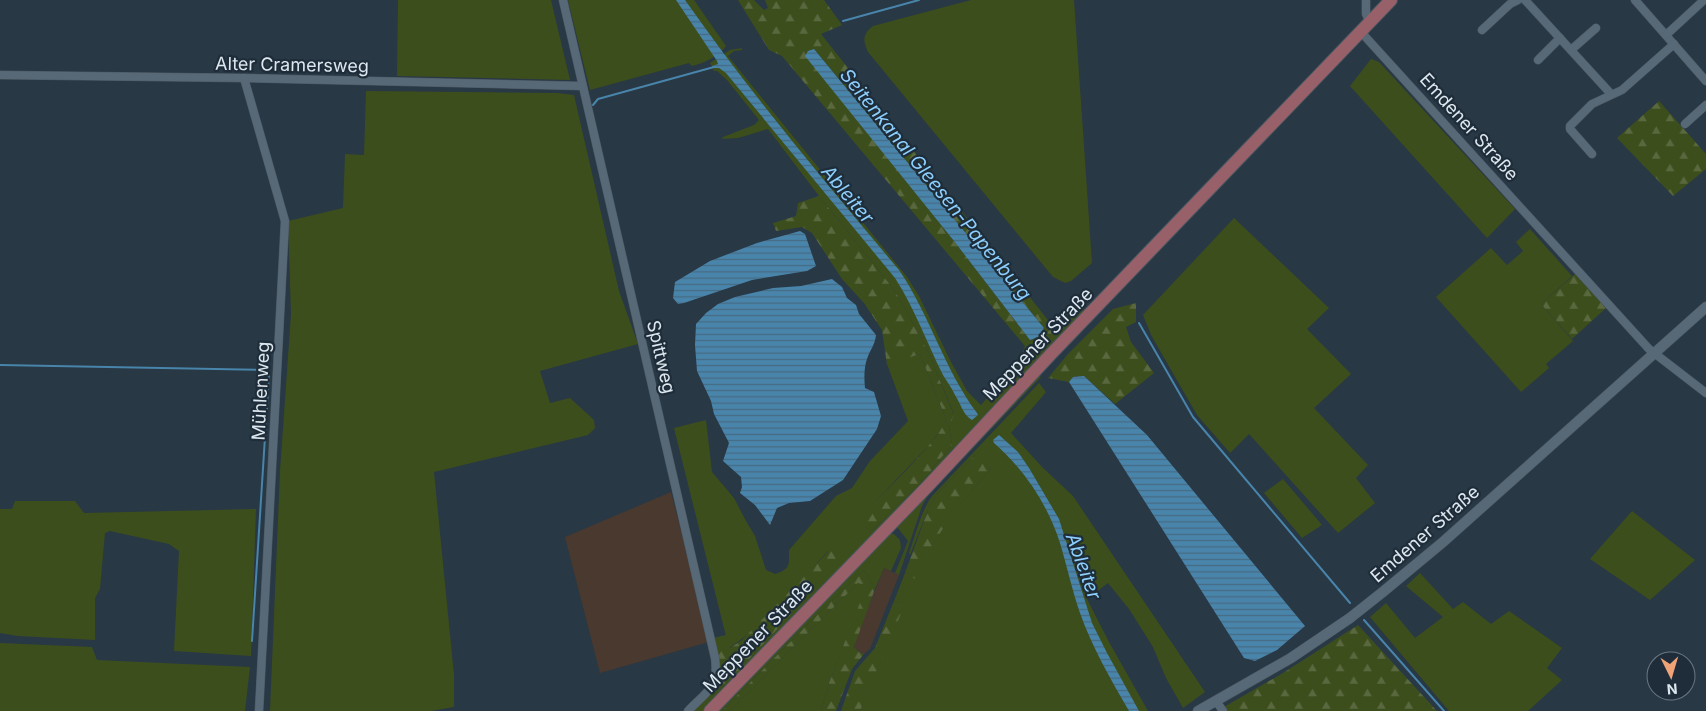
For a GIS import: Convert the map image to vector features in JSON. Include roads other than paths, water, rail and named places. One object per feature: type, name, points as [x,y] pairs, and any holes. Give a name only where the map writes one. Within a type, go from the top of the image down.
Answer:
[{"type":"main road","name":"Meppener Straße","points":[[710,711],[927,487],[1391,0]]},
{"type":"street","name":"Spittweg","points":[[562,0],[715,658],[717,671],[713,685],[688,711]]},
{"type":"street","points":[[1366,0],[1366,14],[1370,22]]},
{"type":"street","points":[[1482,30],[1510,4],[1518,0]]},
{"type":"street","points":[[1524,0],[1611,94]]},
{"type":"street","points":[[1636,0],[1706,81]]},
{"type":"street","points":[[1666,35],[1704,0]]},
{"type":"street","points":[[1571,50],[1596,28]]},
{"type":"street","name":"Emdener Straße","points":[[1361,32],[1654,354]]},
{"type":"street","points":[[1538,60],[1560,38]]},
{"type":"street","points":[[1592,154],[1570,129],[1570,126],[1592,104],[1622,90],[1674,44]]},
{"type":"street","name":"Alter Cramersweg","points":[[0,75],[244,78],[582,86]]},
{"type":"street","name":"Mühlenweg","points":[[244,78],[286,222],[259,711]]},
{"type":"street","points":[[1686,124],[1706,105]]},
{"type":"street","name":"Emdener Straße","points":[[1198,711],[1291,658],[1350,618],[1384,591],[1443,542],[1706,307]]},
{"type":"street","points":[[1654,354],[1706,393]]},
{"type":"street","points":[[1216,701],[1222,711]]},
{"type":"water","points":[[676,0],[685,0],[762,104],[899,270],[920,305],[955,378],[978,415],[972,420],[964,412],[943,375],[915,314],[895,278],[726,73],[719,68],[713,68],[712,66],[718,64],[717,61]]},
{"type":"water","points":[[814,49],[1044,328],[1038,337],[1030,340],[954,241],[805,56],[808,51]]},
{"type":"water","points":[[800,231],[805,234],[816,266],[807,271],[752,280],[684,303],[678,304],[673,298],[675,282],[710,261],[757,243]]},
{"type":"water","points":[[832,279],[842,287],[847,298],[856,305],[859,314],[876,335],[866,362],[865,388],[874,392],[881,416],[877,429],[843,480],[810,501],[789,503],[777,508],[770,525],[755,505],[740,493],[742,487],[741,477],[723,461],[729,443],[714,414],[711,401],[697,371],[696,324],[718,304],[735,297],[773,288],[801,286]]},
{"type":"water","points":[[1084,376],[1147,435],[1305,626],[1277,650],[1255,661],[1244,658],[1069,382],[1073,377]]},
{"type":"water","points":[[999,435],[1018,452],[1059,519],[1092,623],[1139,711],[1129,711],[1102,663],[1080,613],[1060,543],[1049,515],[1025,476],[994,443],[993,440]]},
{"type":"waterway","points":[[843,21],[919,0]]},
{"type":"waterway","points":[[593,105],[598,99],[714,67]]},
{"type":"waterway","points":[[1139,323],[1193,417],[1350,603]]},
{"type":"waterway","points":[[0,365],[264,370],[269,374],[252,641]]},
{"type":"waterway","points":[[1364,620],[1444,711]]},
{"type":"water label","name":"Seitenkanal Gleesen-Papenburg","points":[[936,184]]},
{"type":"water label","name":"Ableiter","points":[[848,194]]},
{"type":"water label","name":"Ableiter","points":[[1084,566]]}]
